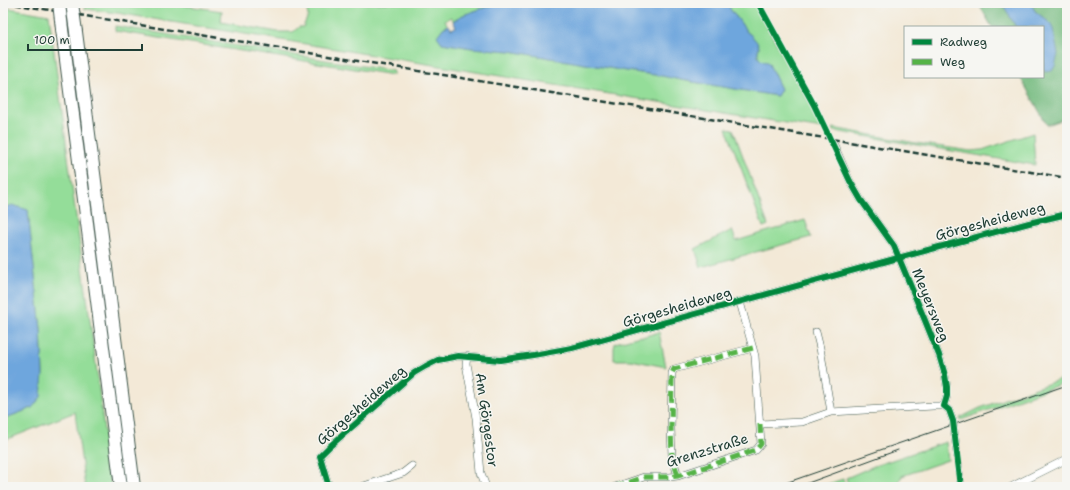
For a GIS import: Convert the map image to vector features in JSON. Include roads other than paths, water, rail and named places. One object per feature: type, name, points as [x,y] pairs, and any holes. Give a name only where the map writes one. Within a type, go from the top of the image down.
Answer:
[{"type":"highway","points":[[59,3],[121,487]]},
{"type":"highway","points":[[72,3],[134,487]]},
{"type":"street","name":"Meyersweg","points":[[834,145],[850,182],[894,246],[939,355],[947,387],[947,396],[944,406]]},
{"type":"street","name":"Görgesheideweg","points":[[329,487],[320,456],[414,374],[438,360],[458,356],[467,356],[500,360],[572,348],[898,258],[1067,214]]},
{"type":"street","name":"Grenzstraße","points":[[615,487],[644,477],[678,476],[756,450],[761,444],[755,356],[740,302]]},
{"type":"street","points":[[816,332],[831,412]]},
{"type":"street","points":[[678,476],[672,456],[670,429],[672,372],[674,369],[753,348]]},
{"type":"street","name":"Am Görgestor","points":[[467,356],[466,364],[476,418],[481,473],[486,487]]},
{"type":"street","points":[[760,424],[802,422],[831,412],[944,406],[949,410],[953,421],[961,487]]},
{"type":"street","points":[[1011,487],[1067,459]]},
{"type":"street","points":[[361,487],[403,473],[412,466]]},
{"type":"water","points":[[498,3],[727,3],[747,32],[757,42],[759,47],[759,58],[762,61],[768,62],[781,89],[777,96],[510,51],[472,48],[442,43],[437,36],[443,28],[449,25],[451,29],[456,27],[453,21],[463,15]]},
{"type":"water","points":[[1002,3],[1031,3],[1035,11],[1050,23],[1053,29],[1058,54],[1052,71],[1046,72],[1044,71],[1044,26],[1015,26]]},
{"type":"water","points":[[12,205],[28,210],[41,329],[43,374],[41,397],[32,408],[3,419],[3,208]]},
{"type":"tram line","points":[[774,487],[1067,385]]},
{"type":"tram line","points":[[797,487],[898,450]]},
{"type":"railway","points":[[7,3],[1067,178]]}]
